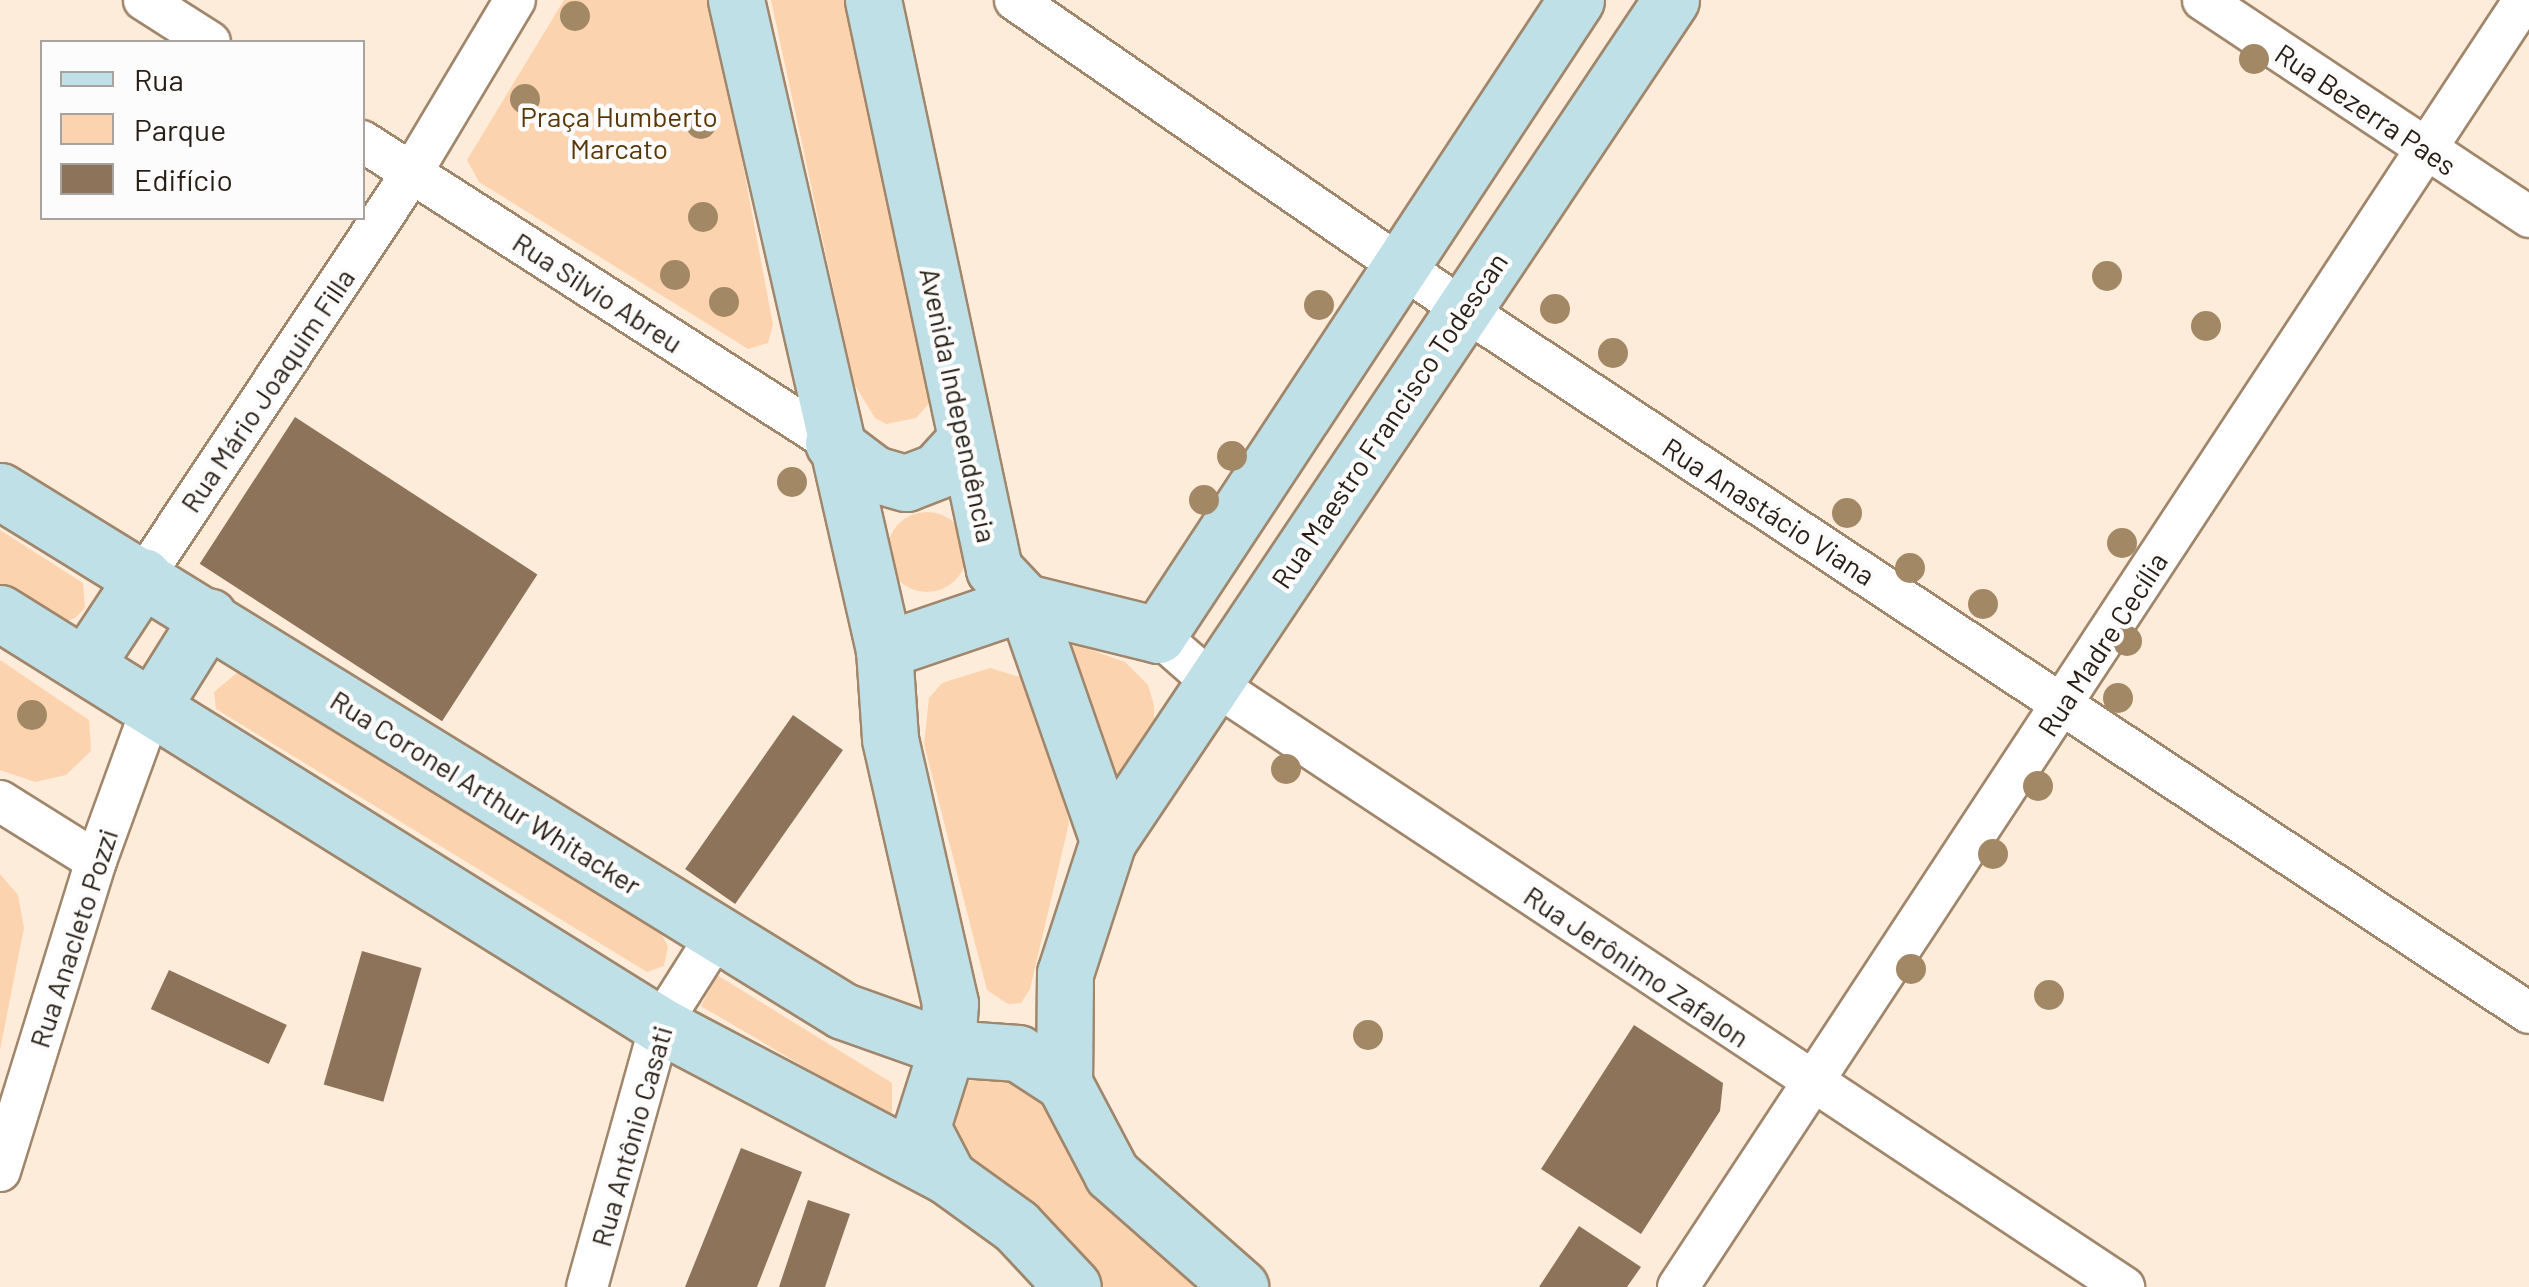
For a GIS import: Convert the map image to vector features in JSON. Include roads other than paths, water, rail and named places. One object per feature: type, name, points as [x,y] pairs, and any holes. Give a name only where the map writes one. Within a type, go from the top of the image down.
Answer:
[{"type":"main road","points":[[736,0],[833,442],[884,650],[890,739],[950,1003],[968,1047],[922,1128],[948,1177]]},
{"type":"main road","name":"Avenida Independência","points":[[873,0],[994,569],[1024,602],[1108,841]]},
{"type":"main road","points":[[884,650],[1024,602],[1158,635],[1576,0]]},
{"type":"main road","name":"Rua Maestro Francisco Todescan","points":[[1108,841],[1671,0]]},
{"type":"main road","points":[[833,442],[874,474],[906,483],[937,471],[965,440]]},
{"type":"main road","name":"Rua Coronel Arthur Whitacker","points":[[0,491],[208,616],[715,938],[843,1011],[968,1047],[1018,1053],[1064,1083]]},
{"type":"main road","points":[[86,664],[144,576]]},
{"type":"main road","points":[[0,613],[660,1025],[948,1177],[1016,1226],[1073,1287]]},
{"type":"main road","points":[[152,707],[208,616]]},
{"type":"main road","points":[[1108,841],[1065,974],[1064,1083],[1112,1174],[1240,1287]]},
{"type":"street","points":[[144,0],[207,40]]},
{"type":"street","name":"Rua Mário Joaquim Filla","points":[[144,576],[412,172],[515,0]]},
{"type":"street","name":"Rua Anastácio Viana","points":[[1015,0],[1401,267],[2529,1014]]},
{"type":"street","name":"Rua Bezerra Paes","points":[[2203,0],[2529,217]]},
{"type":"street","name":"Rua Madre Cecília","points":[[1678,1287],[2428,152],[2524,0]]},
{"type":"street","name":"Rua Silvio Abreu","points":[[365,142],[833,442]]},
{"type":"street","name":"Rua Jerônimo Zafalon","points":[[1158,635],[1214,684],[2124,1287]]},
{"type":"street","name":"Rua Anacleto Pozzi","points":[[0,1171],[96,861],[152,707]]},
{"type":"street","points":[[0,802],[96,861]]},
{"type":"street","name":"Rua Antônio Casati","points":[[587,1287],[660,1025],[715,938]]},
{"type":"park label","name":"Praça Humberto Marcato","points":[[619,132]]}]
